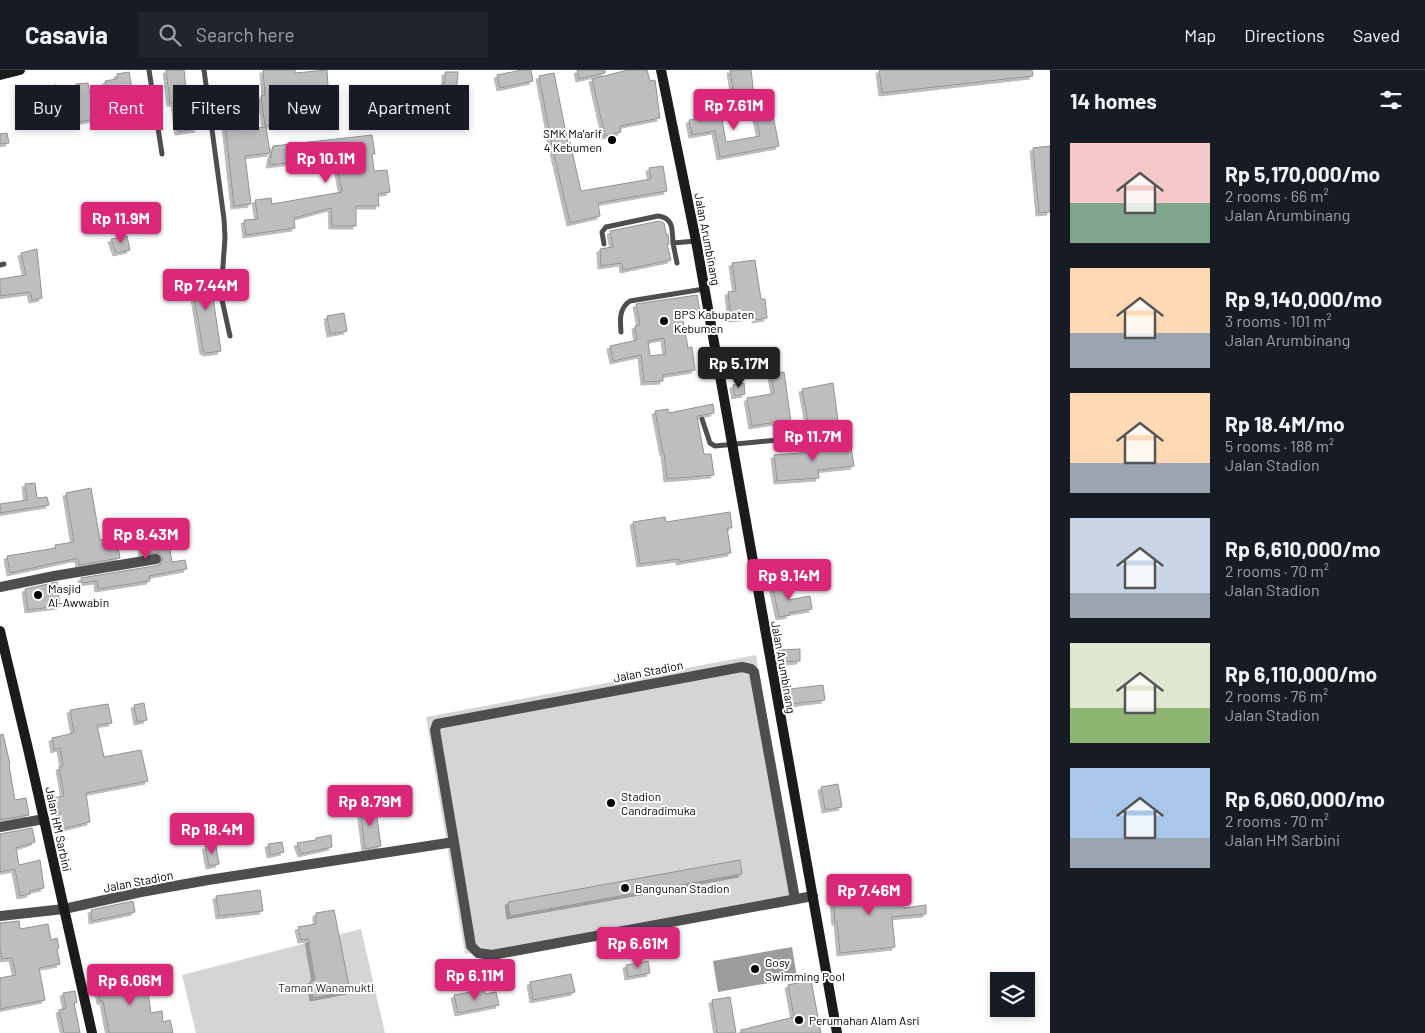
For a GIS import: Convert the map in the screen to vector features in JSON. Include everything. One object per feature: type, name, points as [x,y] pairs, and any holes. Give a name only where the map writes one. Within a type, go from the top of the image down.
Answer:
[{"type":"main road","points":[[0,74],[20,70]]},
{"type":"main road","name":"Jalan Arumbinang","points":[[661,70],[705,289],[837,1033]]},
{"type":"main road","name":"Jalan HM Sarbini","points":[[0,631],[92,1033]]},
{"type":"street","points":[[0,587],[156,559]]},
{"type":"street","name":"Jalan Stadion","points":[[795,899],[754,672],[751,669],[742,667],[437,724],[435,730],[471,946],[478,953],[492,955],[813,896]]},
{"type":"street","points":[[0,827],[44,819]]},
{"type":"street","name":"Jalan Stadion","points":[[0,916],[64,909],[208,880],[454,842]]},
{"type":"lane","points":[[148,70],[162,154]]},
{"type":"lane","points":[[204,70],[224,219],[222,300],[230,336]]},
{"type":"lane","points":[[604,244],[602,232],[606,227],[658,216],[666,217],[670,221],[677,263]]},
{"type":"lane","points":[[674,243],[696,241]]},
{"type":"lane","points":[[621,332],[622,309],[630,301],[705,289]]},
{"type":"lane","points":[[702,419],[710,443],[719,446],[732,443],[841,434]]},
{"type":"green space","name":"Stadion Candradimuka","points":[[756,655],[800,904],[465,954],[426,717]]},
{"type":"green space","name":"Taman Wanamukti","points":[[361,929],[385,1033],[196,1033],[182,975]]},
{"type":"shaded area","name":"Gosy Swimming Pool","points":[[792,947],[797,978],[718,992],[713,961]]},
{"type":"building","points":[[166,70],[184,70],[186,85],[173,85],[173,103],[170,103]]},
{"type":"building","points":[[263,70],[295,70],[295,73],[327,70],[328,85],[269,85],[269,125],[265,126],[261,96],[265,95]]},
{"type":"building","points":[[531,70],[533,81],[500,88],[497,75]]},
{"type":"building","points":[[577,70],[605,70],[605,73],[579,79]]},
{"type":"building","points":[[628,70],[647,70],[650,81],[655,80],[660,118],[620,126],[621,132],[605,136],[592,79]]},
{"type":"building","points":[[730,70],[751,70],[756,113],[744,114],[741,94],[734,95]]},
{"type":"building","points":[[879,70],[1032,70],[1033,76],[882,93]]},
{"type":"building","points":[[129,72],[131,85],[106,85],[105,81],[117,79],[117,74]]},
{"type":"building","points":[[445,72],[458,72],[456,85],[442,85],[445,81]]},
{"type":"building","points":[[554,73],[568,143],[570,142],[581,191],[651,179],[649,168],[663,166],[667,191],[598,203],[600,216],[570,223],[552,146],[539,76]]},
{"type":"building","points":[[88,83],[90,120],[80,122],[80,85],[76,84]]},
{"type":"building","points":[[714,93],[718,115],[721,114],[726,142],[760,136],[756,118],[773,115],[779,146],[720,157],[715,131],[692,135],[689,120],[708,117],[703,95]]},
{"type":"building","points":[[266,127],[270,153],[245,156],[251,204],[234,206],[226,130],[259,130],[259,128]]},
{"type":"building","points":[[7,133],[9,143],[0,144],[0,134]]},
{"type":"building","points":[[372,135],[375,154],[372,154],[374,171],[387,170],[390,192],[378,194],[379,206],[356,206],[356,226],[332,226],[331,208],[294,218],[295,228],[246,235],[244,220],[258,219],[255,200],[271,198],[272,204],[342,192],[335,157],[269,165],[273,146]]},
{"type":"building","points":[[1050,146],[1050,212],[1039,213],[1033,148]]},
{"type":"building","points":[[659,221],[664,223],[666,234],[668,234],[669,244],[667,244],[671,260],[623,270],[622,263],[601,266],[600,249],[613,247],[610,231]]},
{"type":"building","points":[[127,236],[130,250],[116,253],[111,239]]},
{"type":"building","points":[[37,249],[42,298],[32,300],[30,292],[0,296],[0,279],[26,275],[21,253]]},
{"type":"building","points":[[755,260],[761,299],[765,299],[767,318],[755,320],[755,317],[731,319],[728,292],[736,291],[732,263]]},
{"type":"building","points":[[209,271],[221,351],[207,353],[203,351],[190,272]]},
{"type":"building","points":[[697,295],[700,312],[682,315],[688,348],[692,347],[695,370],[663,375],[663,381],[644,382],[641,355],[613,361],[610,346],[637,340],[635,326],[640,325],[636,304]],"holes":[[[664,338],[666,354],[650,356],[648,341]]]},
{"type":"building","points":[[344,313],[347,331],[330,334],[327,316]]},
{"type":"building","points":[[784,372],[792,429],[777,431],[776,422],[752,426],[747,398],[774,393],[771,374]]},
{"type":"building","points":[[744,383],[745,394],[735,396],[733,385]]},
{"type":"building","points":[[833,383],[838,421],[809,427],[802,389]]},
{"type":"building","points":[[713,404],[714,413],[697,416],[704,454],[711,454],[714,475],[667,479],[664,453],[655,411],[668,409],[669,413]]},
{"type":"building","points":[[850,440],[854,466],[818,470],[819,478],[777,481],[774,455],[829,451],[828,443]]},
{"type":"building","points":[[35,483],[37,498],[47,497],[49,505],[0,513],[0,504],[27,500],[25,484]]},
{"type":"building","points":[[91,488],[100,540],[116,536],[120,558],[79,565],[78,559],[74,559],[10,573],[7,556],[56,548],[55,545],[74,542],[66,493]]},
{"type":"building","points":[[730,512],[732,528],[727,528],[731,553],[679,562],[679,559],[640,564],[633,522],[665,517],[666,522]]},
{"type":"building","points":[[179,527],[181,541],[169,543],[172,562],[185,560],[187,569],[149,576],[150,581],[98,589],[97,581],[82,583],[81,578],[160,565],[163,558],[159,553],[142,554],[139,532]]},
{"type":"building","points":[[57,582],[60,606],[28,610],[25,589]]},
{"type":"building","points":[[786,583],[789,600],[810,596],[812,609],[789,613],[790,615],[779,617],[772,585]]},
{"type":"building","points":[[800,649],[800,661],[780,662],[779,650]]},
{"type":"building","points":[[823,685],[825,700],[792,704],[790,689]]},
{"type":"building","points":[[144,703],[147,720],[137,722],[134,705]]},
{"type":"building","points":[[108,704],[112,723],[97,725],[104,757],[141,750],[148,781],[86,793],[90,822],[62,829],[59,811],[54,812],[52,798],[64,796],[59,767],[63,766],[60,748],[54,750],[52,738],[74,733],[70,710]]},
{"type":"building","points":[[3,734],[10,764],[15,800],[26,798],[29,815],[0,820],[0,735]]},
{"type":"building","points":[[838,784],[842,807],[825,810],[821,787]]},
{"type":"building","points":[[375,804],[381,846],[365,849],[360,808]]},
{"type":"building","points":[[32,828],[35,842],[16,848],[19,865],[40,860],[44,888],[30,891],[30,894],[20,896],[15,869],[0,872],[0,834]]},
{"type":"building","points":[[331,835],[332,847],[301,854],[297,843]]},
{"type":"building","points":[[282,842],[284,852],[270,855],[268,844]]},
{"type":"building","points":[[205,846],[216,846],[219,864],[209,866]]},
{"type":"building","name":"Bangunan Stadion","points":[[740,860],[742,874],[510,916],[508,902]]},
{"type":"building","points":[[902,882],[904,908],[926,905],[926,914],[892,917],[895,947],[840,953],[832,889]]},
{"type":"building","points":[[260,890],[263,911],[219,916],[216,896]]},
{"type":"building","points":[[133,901],[135,912],[92,921],[91,910]]},
{"type":"building","points":[[334,910],[350,991],[313,998],[310,981],[315,980],[308,939],[301,940],[298,927],[316,924],[316,913]]},
{"type":"building","points":[[19,921],[20,929],[48,924],[51,940],[57,938],[60,964],[39,968],[45,1000],[0,1009],[0,978],[16,975],[12,958],[2,959],[0,923]]},
{"type":"building","points":[[648,961],[650,973],[628,977],[626,965]]},
{"type":"building","points":[[112,971],[115,988],[131,985],[130,974],[145,972],[151,1013],[162,1011],[163,1022],[170,1020],[173,1033],[109,1033],[103,1001],[100,1001],[95,974]]},
{"type":"building","points":[[571,974],[575,992],[533,1000],[530,982]]},
{"type":"building","points":[[811,980],[821,1033],[741,1033],[741,1030],[794,1017],[788,985]]},
{"type":"building","points":[[484,990],[485,994],[496,992],[499,1005],[458,1013],[454,995]]},
{"type":"building","points":[[75,991],[77,1003],[74,1003],[80,1033],[64,1033],[59,1010],[66,1008],[63,993]]},
{"type":"building","points":[[730,997],[736,1033],[717,1033],[712,1000]]},
{"type":"place","name":"SMK Ma'arif 4 Kebumen","points":[[612,140]]},
{"type":"place","name":"BPS Kabupaten Kebumen","points":[[664,321]]},
{"type":"place","name":"Masjid Al-Awwabin","points":[[38,595]]},
{"type":"place","name":"Stadion Candradimuka","points":[[611,803]]},
{"type":"place","name":"Bangunan Stadion","points":[[625,888]]},
{"type":"place","name":"Gosy Swimming Pool","points":[[755,969]]},
{"type":"place","name":"Perumahan Alam Asri","points":[[799,1020]]}]
